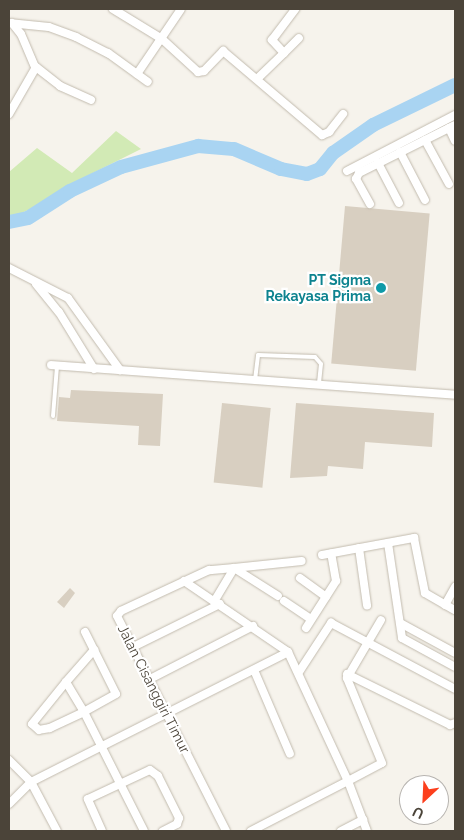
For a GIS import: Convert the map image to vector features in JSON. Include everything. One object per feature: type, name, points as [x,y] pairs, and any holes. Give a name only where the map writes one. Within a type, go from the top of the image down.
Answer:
[{"type":"street","points":[[113,9],[162,39],[198,72],[204,71],[221,51],[324,136],[343,114]]},
{"type":"street","points":[[137,74],[181,9]]},
{"type":"street","points":[[284,53],[272,40],[295,9]]},
{"type":"street","points":[[10,23],[20,34],[35,68],[60,86],[91,100]]},
{"type":"street","points":[[10,23],[49,27],[66,33],[108,53],[148,82]]},
{"type":"street","points":[[257,80],[299,38]]},
{"type":"street","points":[[9,114],[26,88],[27,78],[35,68]]},
{"type":"street","points":[[347,171],[455,115]]},
{"type":"street","points":[[370,204],[357,175],[452,126],[455,141]]},
{"type":"street","points":[[425,140],[449,184]]},
{"type":"street","points":[[400,152],[425,200]]},
{"type":"street","points":[[378,163],[399,203]]},
{"type":"street","points":[[9,268],[68,298],[120,370]]},
{"type":"street","points":[[34,281],[59,312],[94,368]]},
{"type":"street","points":[[54,365],[455,394]]},
{"type":"street","points":[[322,555],[414,538],[424,593],[455,610]]},
{"type":"street","points":[[388,543],[402,624],[402,638],[455,667]]},
{"type":"street","points":[[359,548],[367,605]]},
{"type":"street","points":[[306,628],[336,581],[331,553]]},
{"type":"street","points":[[184,581],[209,570],[302,561]]},
{"type":"street","points":[[234,568],[312,619]]},
{"type":"street","points":[[134,647],[218,602],[234,568]]},
{"type":"street","points":[[300,578],[326,596]]},
{"type":"street","points":[[184,581],[254,626],[288,652],[299,672],[348,781],[367,831]]},
{"type":"street","name":"Jalan Cisanggiri Timur","points":[[184,581],[118,614],[226,831]]},
{"type":"street","points":[[445,605],[455,587]]},
{"type":"street","points":[[251,831],[379,767],[382,760],[347,681],[347,674],[381,620]]},
{"type":"street","points":[[299,672],[331,623],[455,689]]},
{"type":"street","points":[[402,624],[455,653]]},
{"type":"street","points":[[150,679],[254,626]]},
{"type":"street","points":[[85,632],[94,650],[116,694],[50,728],[39,730],[34,727],[32,720],[94,650]]},
{"type":"street","points":[[9,804],[31,782],[102,748],[288,652]]},
{"type":"street","points":[[254,670],[290,754]]},
{"type":"street","points":[[347,674],[450,725],[455,723]]},
{"type":"street","points":[[66,682],[84,712],[144,831]]},
{"type":"street","points":[[9,760],[31,782],[57,831]]},
{"type":"street","points":[[102,831],[87,801],[150,770],[156,773],[179,818],[177,824],[163,831]]},
{"type":"street","points":[[341,831],[363,820]]},
{"type":"lane","points":[[255,380],[258,355],[315,357],[321,364],[319,384]]},
{"type":"lane","points":[[53,416],[54,365]]},
{"type":"green space","points":[[116,131],[141,149],[79,180],[37,206],[13,217],[9,215],[9,172],[37,148],[72,173]]},
{"type":"building","name":"PT Sigma Rekayasa Prima","points":[[345,206],[430,213],[416,371],[331,363]]},
{"type":"building","points":[[71,390],[163,394],[160,446],[138,445],[139,426],[57,421],[59,397],[70,398]]},
{"type":"building","points":[[222,403],[271,408],[262,488],[214,483]]},
{"type":"building","points":[[296,403],[434,413],[432,447],[365,442],[363,469],[328,466],[327,476],[290,478]]},
{"type":"building","points":[[70,588],[75,593],[64,608],[57,602]]},
{"type":"waterway","points":[[9,222],[28,218],[70,191],[121,167],[198,146],[234,149],[281,169],[307,174],[320,169],[333,153],[373,125],[455,85]]},
{"type":"place","name":"PT Sigma Rekayasa Prima","points":[[381,288]]}]
